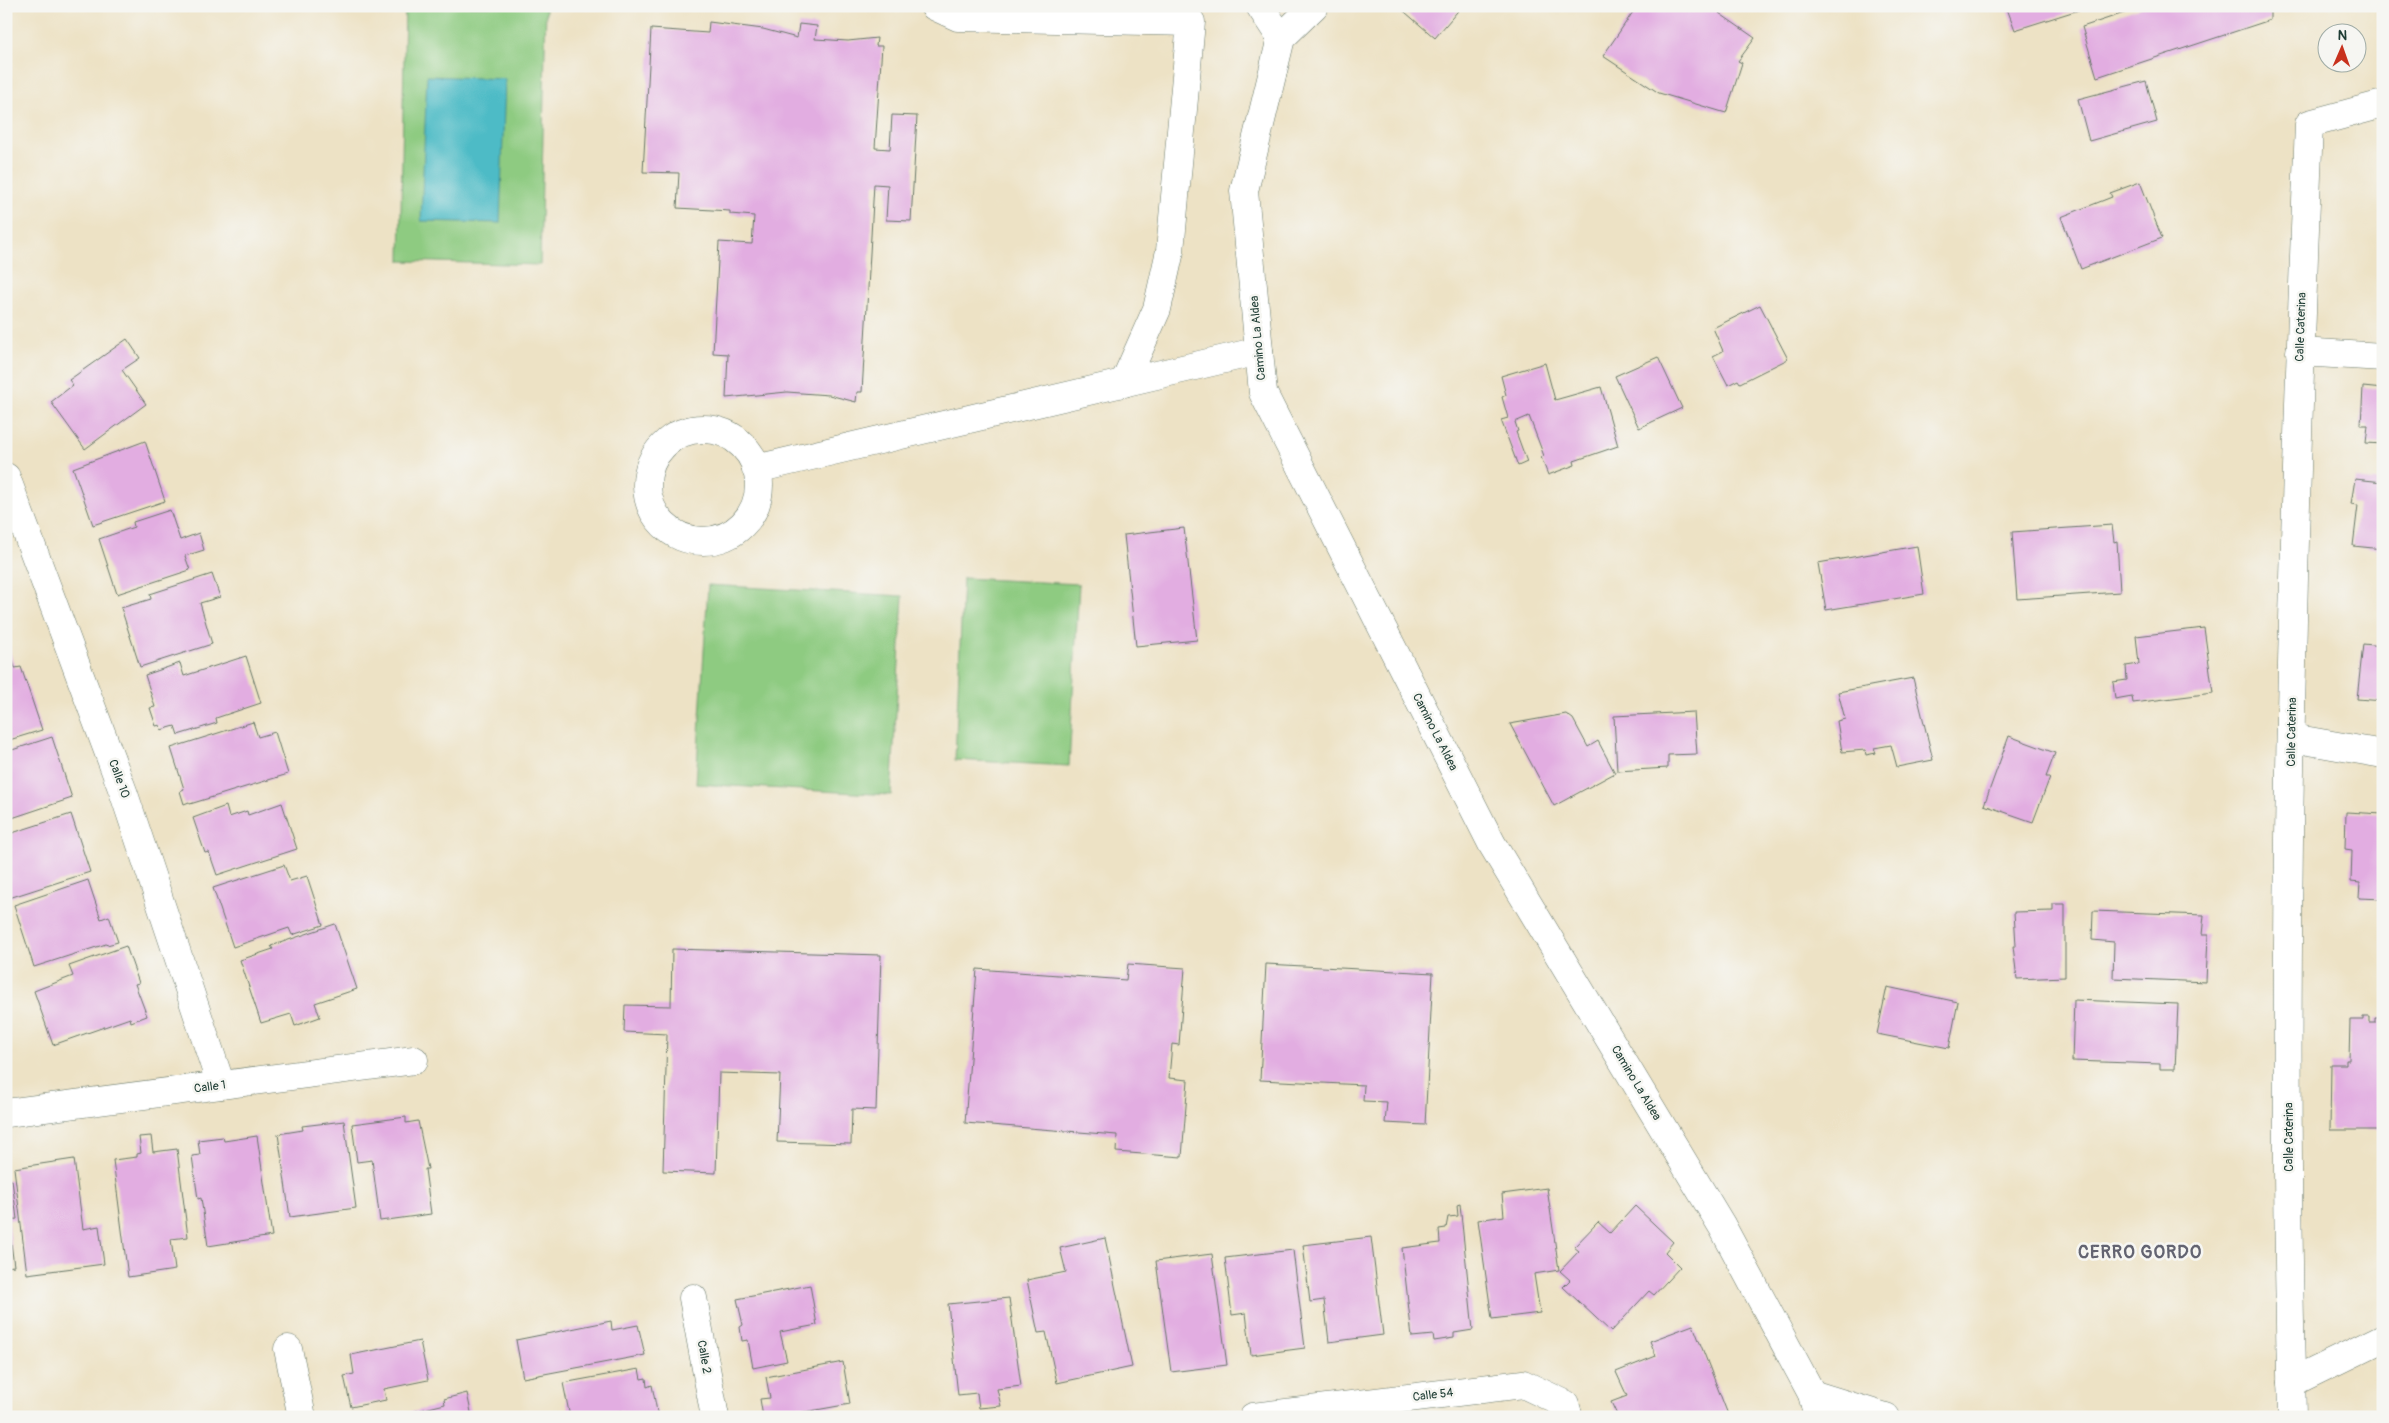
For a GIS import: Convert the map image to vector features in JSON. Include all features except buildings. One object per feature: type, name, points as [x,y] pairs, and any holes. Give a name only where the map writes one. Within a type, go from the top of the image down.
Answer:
[{"type":"street","points":[[934,6],[958,17],[1191,22],[1170,251],[1156,309],[1124,383]]},
{"type":"street","points":[[1260,6],[1281,38],[1314,6]]},
{"type":"street","name":"Camino La Aldea","points":[[1281,38],[1244,191],[1263,393],[1492,844],[1722,1226],[1815,1405]]},
{"type":"street","name":"Calle Caterina","points":[[2292,1417],[2288,873],[2300,352],[2309,124],[2383,104]]},
{"type":"street","points":[[756,469],[1259,351]]},
{"type":"street","points":[[2300,352],[2383,356]]},
{"type":"street","points":[[705,429],[720,432],[734,438],[746,448],[756,469],[759,490],[756,506],[737,530],[724,537],[694,540],[679,535],[666,527],[656,515],[650,502],[647,487],[649,472],[654,458],[676,436],[690,431],[705,429]]},
{"type":"street","name":"Calle 10","points":[[6,477],[124,794],[221,1085]]},
{"type":"street","points":[[2292,738],[2383,754]]},
{"type":"street","name":"Calle 1","points":[[6,1113],[414,1060]]},
{"type":"street","name":"Calle 2","points":[[693,1298],[714,1417]]},
{"type":"street","points":[[2291,1383],[2383,1338]]},
{"type":"street","points":[[288,1349],[302,1417]]},
{"type":"street","name":"Calle 54","points":[[1253,1417],[1523,1384],[1565,1404],[1569,1417]]},
{"type":"street","points":[[1815,1405],[1886,1417]]},
{"type":"green space","points":[[405,6],[546,6],[540,265],[400,261]]},
{"type":"green space","points":[[963,578],[1079,584],[1069,766],[955,760]]},
{"type":"green space","points":[[708,585],[903,596],[891,795],[696,784]]},
{"type":"water","points":[[427,76],[505,79],[500,223],[421,221]]},
{"type":"district","name":"CERRO GORDO","points":[[2140,1252]]}]
